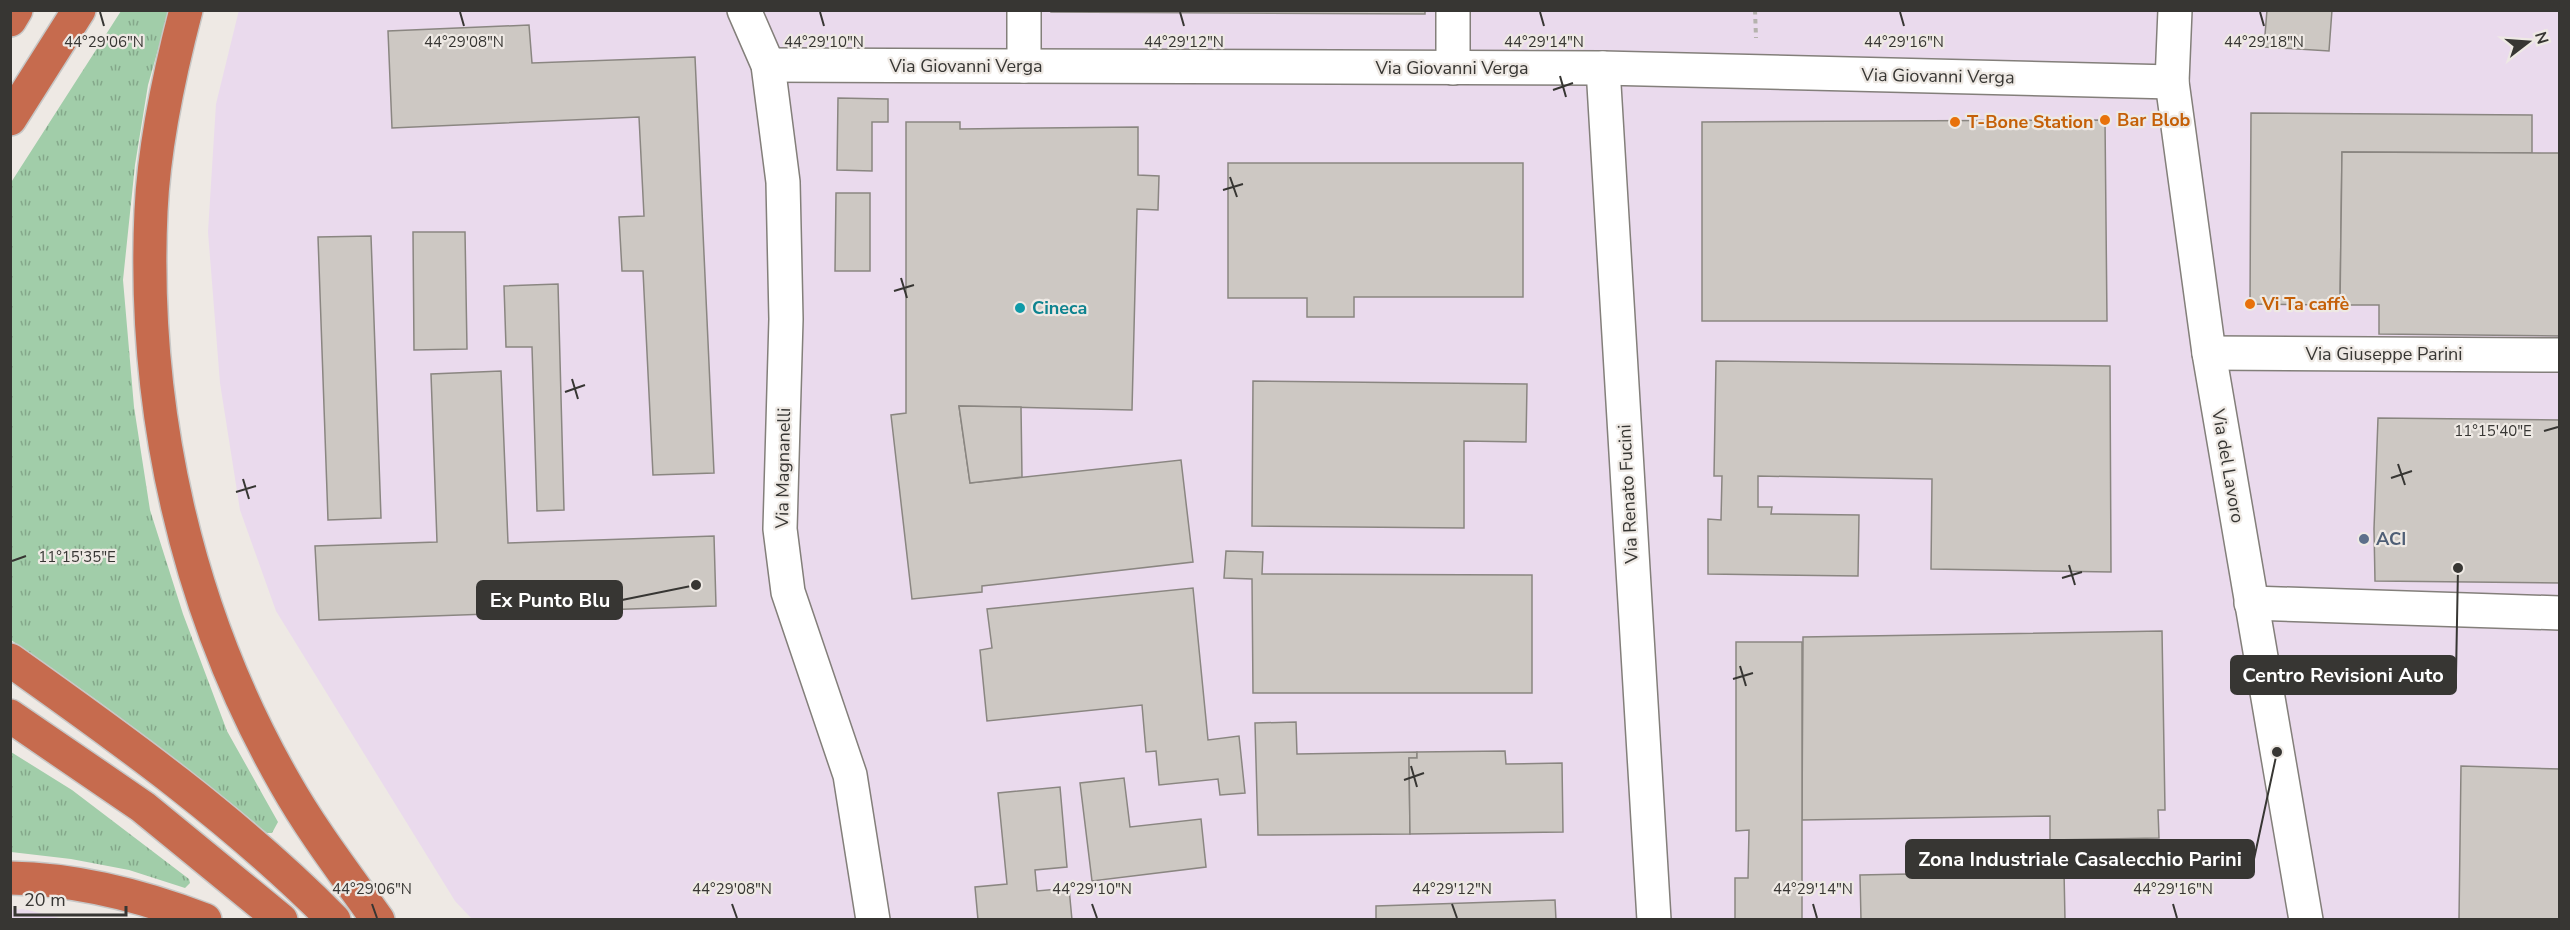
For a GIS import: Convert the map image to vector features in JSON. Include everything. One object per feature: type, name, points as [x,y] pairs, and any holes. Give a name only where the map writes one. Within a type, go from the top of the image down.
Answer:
[{"type":"highway","points":[[10,20],[16,10]]},
{"type":"highway","points":[[10,118],[79,10]]},
{"type":"highway","points":[[186,10],[171,66],[151,208],[151,337],[168,469],[198,578],[244,701],[285,783],[378,920]]},
{"type":"highway","points":[[10,660],[168,774],[334,920]]},
{"type":"highway","points":[[10,716],[143,807],[281,920]]},
{"type":"highway","points":[[10,878],[81,885],[134,895],[205,920]]},
{"type":"street","name":"Via Magnanelli","points":[[744,10],[768,65],[783,182],[786,319],[780,529],[788,592],[850,775],[873,920]]},
{"type":"street","points":[[1024,10],[1024,66]]},
{"type":"street","points":[[1453,10],[1453,68]]},
{"type":"street","name":"Via del Lavoro","points":[[2175,10],[2172,82],[2209,353],[2306,920]]},
{"type":"street","name":"Via Giovanni Verga","points":[[768,65],[1603,68],[2172,82]]},
{"type":"street","name":"Via Renato Fucini","points":[[1603,68],[1654,920]]},
{"type":"street","name":"Via Giuseppe Parini","points":[[2209,353],[2559,355]]},
{"type":"street","points":[[2252,603],[2559,613]]},
{"type":"shaded area","points":[[239,10],[2559,11],[2559,919],[472,919],[455,901],[276,611],[240,510],[220,383],[208,232],[216,104]]},
{"type":"shaded area","points":[[24,909],[63,919],[11,919],[11,910]]},
{"type":"green space","points":[[121,11],[169,11],[148,85],[135,165],[123,280],[134,407],[150,510],[183,614],[227,731],[278,822],[272,833],[267,833],[141,733],[11,640],[10,184]]},
{"type":"green space","points":[[11,752],[72,790],[189,879],[190,883],[185,888],[129,870],[71,859],[11,852]]},
{"type":"building","points":[[1051,10],[1425,10],[1425,14],[1051,12]]},
{"type":"building","points":[[2267,10],[2332,10],[2329,51],[2264,47]]},
{"type":"building","points":[[529,25],[532,63],[695,57],[714,473],[653,475],[643,271],[622,271],[619,217],[644,216],[639,117],[392,128],[388,31]]},
{"type":"building","points":[[838,98],[888,99],[888,122],[872,122],[872,171],[837,170]]},
{"type":"building","points":[[2251,113],[2532,115],[2532,153],[2342,152],[2340,305],[2250,304]]},
{"type":"building","points":[[2105,120],[2107,321],[1702,321],[1702,122]]},
{"type":"building","name":"Cineca","points":[[906,122],[960,122],[960,129],[1138,127],[1138,175],[1159,176],[1158,210],[1137,209],[1132,410],[959,406],[970,483],[1181,460],[1193,562],[982,586],[982,592],[912,599],[891,415],[906,413]]},
{"type":"building","points":[[2342,152],[2560,153],[2560,336],[2379,334],[2379,305],[2340,305]]},
{"type":"building","points":[[1228,163],[1523,163],[1523,297],[1354,297],[1354,317],[1307,317],[1307,298],[1228,298]]},
{"type":"building","points":[[836,193],[870,193],[870,271],[835,271]]},
{"type":"building","points":[[413,232],[465,232],[467,349],[414,350]]},
{"type":"building","points":[[371,236],[381,518],[328,520],[318,237]]},
{"type":"building","points":[[558,284],[564,510],[537,511],[532,347],[506,347],[504,286]]},
{"type":"building","points":[[1716,361],[2110,366],[2111,572],[1931,569],[1932,479],[1758,476],[1758,507],[1772,507],[1771,514],[1859,515],[1858,576],[1708,574],[1708,519],[1721,520],[1722,476],[1714,476]]},
{"type":"building","points":[[501,371],[508,543],[714,536],[716,606],[319,620],[315,546],[437,542],[431,374]]},
{"type":"building","points":[[1253,381],[1527,384],[1526,442],[1464,441],[1464,528],[1252,526]]},
{"type":"building","points":[[959,406],[1021,407],[1022,477],[970,483]]},
{"type":"building","points":[[2378,418],[2560,420],[2560,583],[2375,581],[2374,529]]},
{"type":"building","points":[[1226,551],[1263,552],[1262,574],[1532,575],[1532,693],[1253,693],[1252,579],[1224,578]]},
{"type":"building","points":[[1193,588],[1208,740],[1239,736],[1245,793],[1220,795],[1218,779],[1159,785],[1156,751],[1146,752],[1142,705],[987,721],[980,650],[992,648],[987,609]]},
{"type":"building","points":[[2162,631],[2165,810],[2158,810],[2159,838],[2050,840],[2050,816],[1802,820],[1803,637]]},
{"type":"building","points":[[1736,642],[1802,642],[1802,920],[1735,920],[1735,878],[1748,878],[1749,830],[1736,831]]},
{"type":"building","points":[[1296,722],[1297,754],[1417,752],[1417,758],[1409,758],[1410,834],[1258,835],[1255,723]]},
{"type":"building","points":[[1505,751],[1506,764],[1562,763],[1563,832],[1410,834],[1409,758],[1417,758],[1417,752]]},
{"type":"building","points":[[2461,766],[2560,769],[2560,920],[2459,920]]},
{"type":"building","points":[[1124,778],[1130,827],[1201,819],[1206,867],[1092,881],[1080,783]]},
{"type":"building","points":[[1060,787],[1067,867],[1035,870],[1037,891],[1069,888],[1072,920],[978,920],[975,887],[1007,884],[998,793]]},
{"type":"building","points":[[2064,871],[2065,920],[1861,920],[1860,875]]},
{"type":"building","points":[[1555,900],[1556,920],[1376,920],[1376,906]]},
{"type":"place","name":"Bar Blob","points":[[2105,120]]},
{"type":"place","name":"T-Bone Station","points":[[1955,122]]},
{"type":"place","name":"Vi Ta caffè","points":[[2250,304]]},
{"type":"place","name":"Cineca","points":[[1020,308]]},
{"type":"place","name":"ACI","points":[[2364,539]]},
{"type":"place","name":"Centro Revisioni Auto","points":[[2458,568]]},
{"type":"place","name":"Ex Punto Blu","points":[[696,585]]},
{"type":"place","name":"Zona Industriale Casalecchio Parini","points":[[2277,752]]}]
